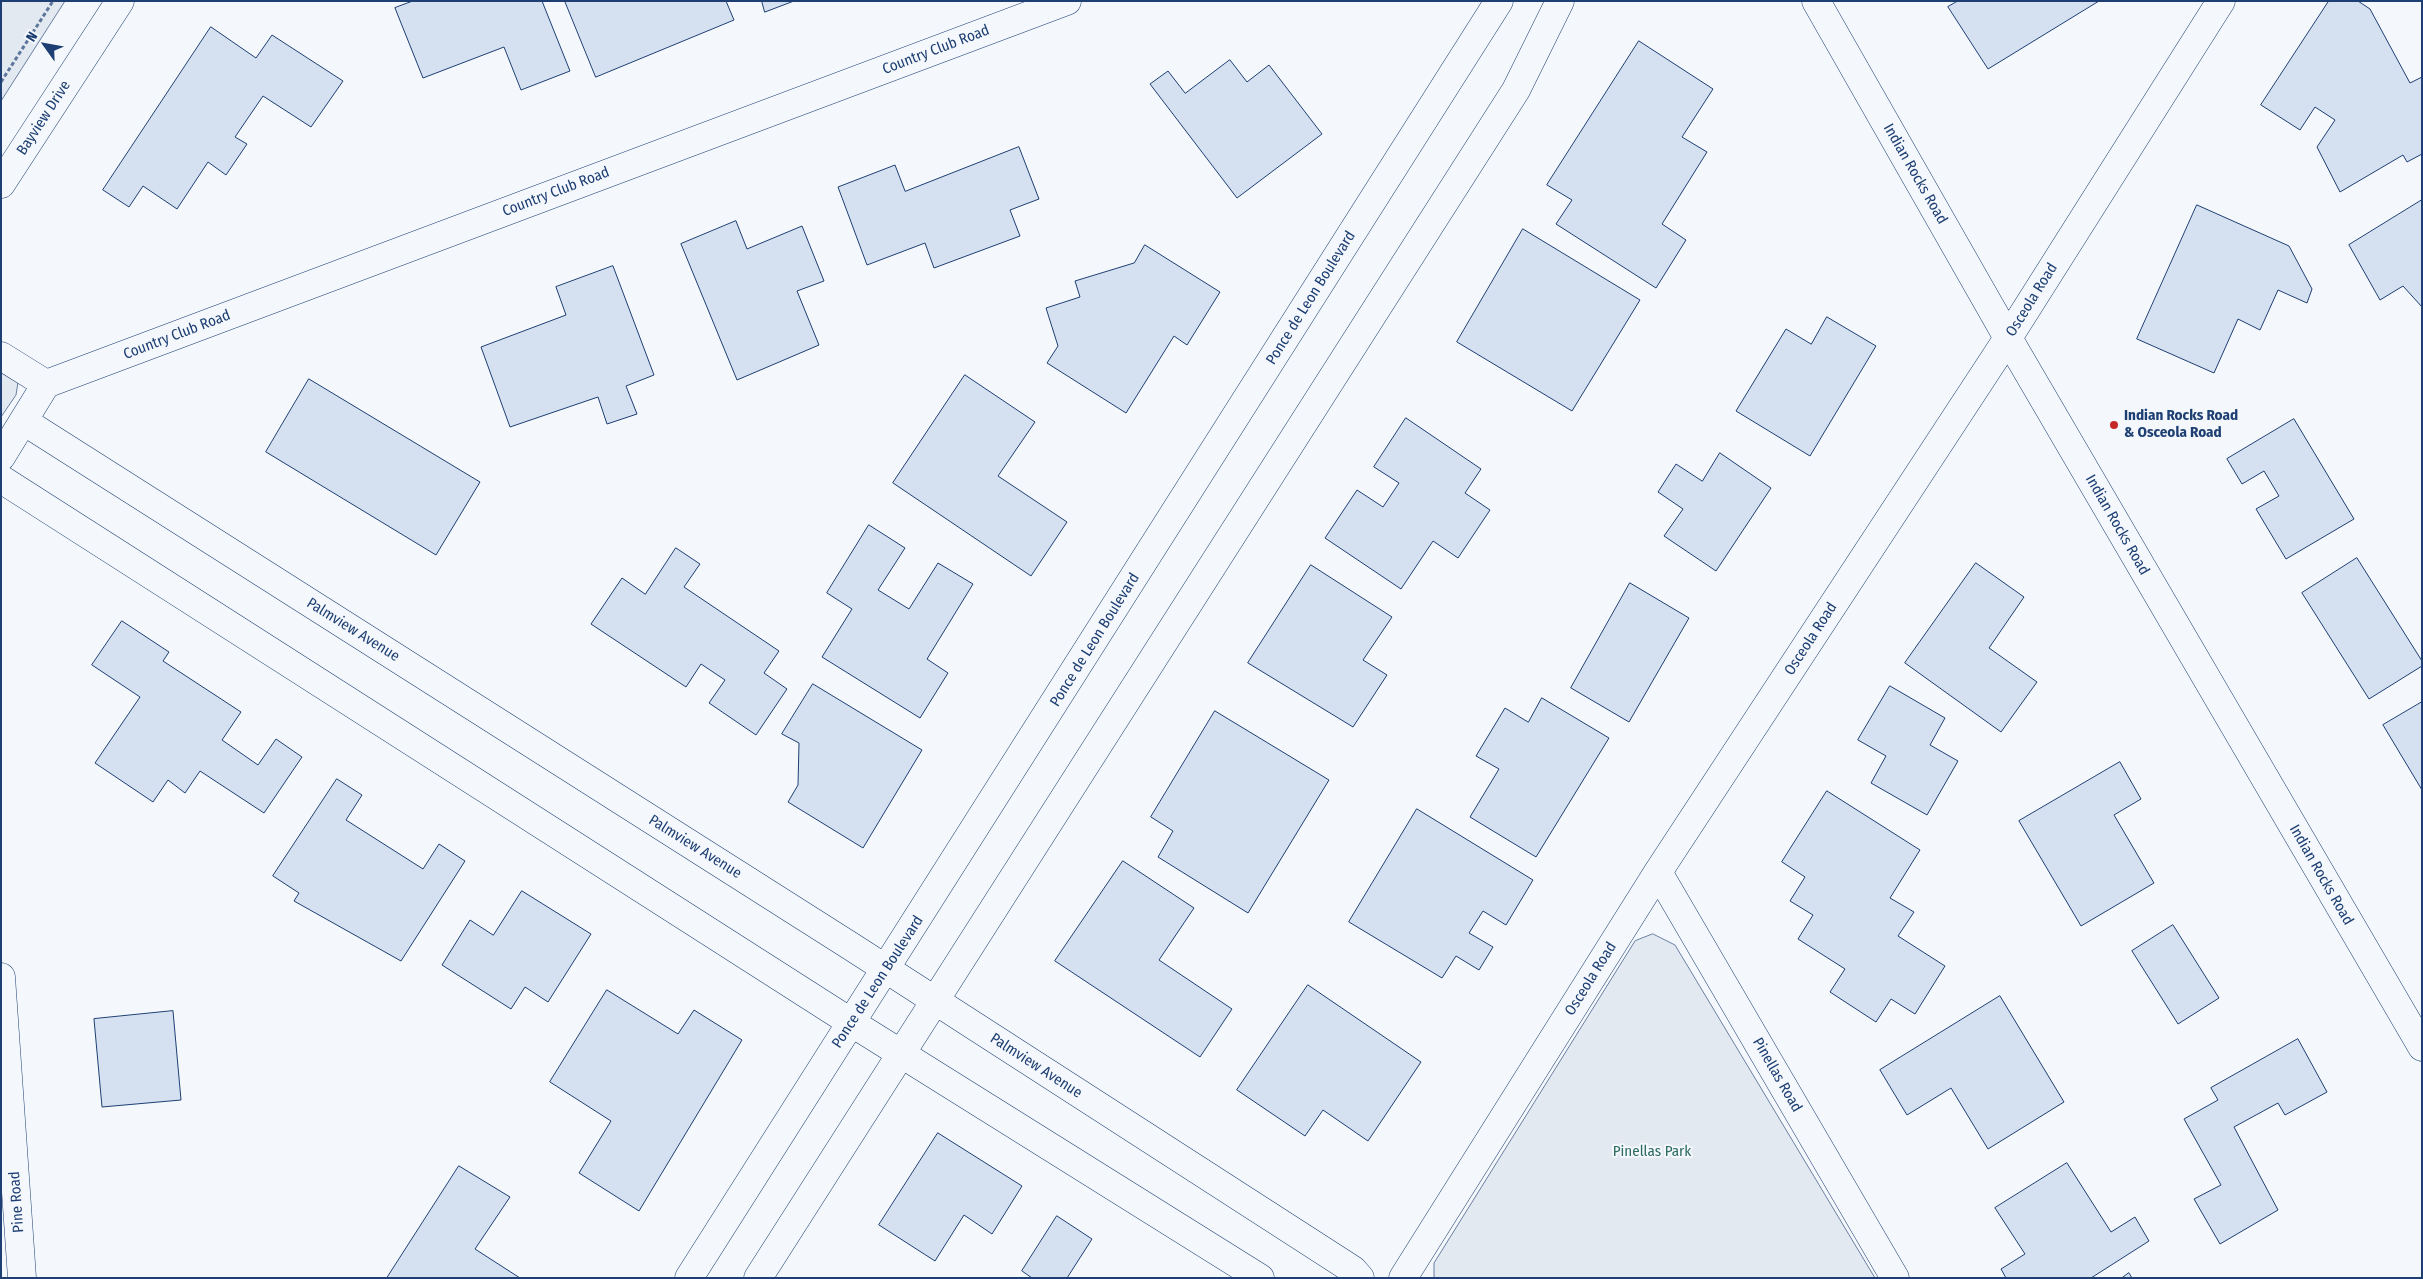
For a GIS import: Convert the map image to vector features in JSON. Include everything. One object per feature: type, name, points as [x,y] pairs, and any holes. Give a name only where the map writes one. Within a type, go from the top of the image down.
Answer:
[{"type":"street","name":"Bayview Drive","points":[[1,184],[120,1]]},
{"type":"street","name":"Country Club Road","points":[[46,384],[1066,1]]},
{"type":"street","name":"Ponce de Leon Boulevard","points":[[689,1278],[1499,1]]},
{"type":"street","points":[[758,1278],[1516,90],[1560,1]]},
{"type":"street","name":"Indian Rocks Road","points":[[1816,1],[2008,338],[2422,1047]]},
{"type":"street","name":"Osceola Road","points":[[1403,1278],[1658,872],[2008,338],[2221,1]]},
{"type":"street","points":[[1,356],[46,384],[25,422],[1,458]]},
{"type":"street","name":"Palmview Avenue","points":[[25,422],[886,969],[1353,1270],[1360,1278]]},
{"type":"street","points":[[1,480],[902,1054],[1260,1278]]},
{"type":"street","name":"Pinellas Road","points":[[1658,872],[1896,1278]]},
{"type":"street","name":"Pine Road","points":[[1,977],[22,1278]]},
{"type":"path","points":[[1,82],[53,1]]},
{"type":"green space","points":[[1,1],[65,1],[1,101]]},
{"type":"green space","points":[[1,366],[18,382],[16,395],[1,417]]},
{"type":"green space","name":"Pinellas Park","points":[[1653,934],[1675,945],[1875,1278],[1434,1278],[1434,1263],[1635,941]]},
{"type":"building","points":[[413,1],[542,1],[570,71],[521,90],[504,47],[423,78],[395,8]]},
{"type":"building","points":[[565,1],[726,1],[734,20],[596,77]]},
{"type":"building","points":[[762,1],[794,1],[765,12]]},
{"type":"building","points":[[1958,1],[2099,1],[1988,69],[1948,7]]},
{"type":"building","points":[[2329,1],[2358,1],[2370,9],[2410,83],[2422,77],[2422,154],[2407,162],[2403,155],[2340,192],[2317,147],[2335,120],[2315,107],[2300,130],[2261,105]]},
{"type":"building","points":[[211,27],[256,58],[272,35],[343,81],[311,127],[263,96],[235,137],[247,144],[226,175],[208,162],[177,209],[143,186],[129,207],[103,190]]},
{"type":"building","points":[[1639,41],[1713,89],[1682,137],[1707,152],[1662,224],[1686,240],[1656,288],[1556,224],[1572,200],[1547,185]]},
{"type":"building","points":[[1230,60],[1247,82],[1269,65],[1322,134],[1237,198],[1150,84],[1168,71],[1185,93]]},
{"type":"building","points":[[1019,147],[1039,199],[1010,210],[1020,236],[934,268],[925,243],[867,265],[838,187],[895,165],[905,191]]},
{"type":"building","points":[[2422,200],[2422,307],[2403,286],[2380,300],[2349,245]]},
{"type":"building","points":[[2197,205],[2289,246],[2312,289],[2307,303],[2278,290],[2260,330],[2238,319],[2214,373],[2137,339]]},
{"type":"building","points":[[736,221],[747,249],[802,226],[824,281],[797,291],[819,345],[737,380],[681,244]]},
{"type":"building","points":[[1523,229],[1640,300],[1572,411],[1457,342]]},
{"type":"building","points":[[1145,245],[1220,292],[1187,345],[1174,336],[1126,413],[1047,363],[1058,346],[1046,308],[1080,297],[1075,281],[1134,263]]},
{"type":"building","points":[[613,266],[654,375],[626,386],[637,414],[607,424],[598,397],[510,427],[481,347],[566,315],[556,287]]},
{"type":"building","points":[[1827,317],[1876,346],[1810,456],[1736,411],[1786,329],[1811,344]]},
{"type":"building","points":[[965,375],[1035,422],[998,476],[1067,522],[1031,576],[893,483]]},
{"type":"building","points":[[309,379],[480,482],[436,555],[266,452]]},
{"type":"building","points":[[1406,418],[1481,469],[1465,493],[1490,510],[1458,558],[1433,541],[1401,589],[1325,538],[1357,490],[1383,507],[1399,483],[1374,467]]},
{"type":"building","points":[[2294,419],[2354,519],[2286,559],[2256,509],[2279,496],[2264,471],[2242,484],[2227,459]]},
{"type":"building","points":[[1720,453],[1771,488],[1716,571],[1664,536],[1683,509],[1658,492],[1676,464],[1702,481]]},
{"type":"building","points":[[869,525],[905,548],[878,590],[909,609],[938,563],[973,584],[927,659],[948,673],[920,718],[822,657],[852,609],[827,593]]},
{"type":"building","points":[[676,548],[700,564],[684,587],[779,651],[764,673],[787,689],[756,735],[709,703],[725,680],[701,664],[686,687],[591,624],[622,578],[645,594]]},
{"type":"building","points":[[2357,558],[2422,661],[2422,666],[2369,699],[2302,593]]},
{"type":"building","points":[[1976,563],[2024,597],[1989,648],[2037,682],[2001,732],[1905,663]]},
{"type":"building","points":[[1311,565],[1392,617],[1363,660],[1387,675],[1353,727],[1248,663]]},
{"type":"building","points":[[1630,583],[1689,618],[1629,722],[1571,688]]},
{"type":"building","points":[[122,621],[169,652],[163,661],[241,712],[222,740],[258,765],[276,739],[302,757],[264,813],[200,771],[185,793],[168,780],[153,802],[95,763],[140,697],[92,665]]},
{"type":"building","points":[[813,684],[922,750],[863,848],[788,802],[798,785],[799,743],[782,734]]},
{"type":"building","points":[[1890,686],[1945,718],[1930,745],[1958,761],[1927,815],[1871,783],[1886,756],[1858,740]]},
{"type":"building","points":[[1542,698],[1609,738],[1536,857],[1470,817],[1499,769],[1476,756],[1505,708],[1528,722]]},
{"type":"building","points":[[2422,702],[2422,790],[2383,725]]},
{"type":"building","points":[[1215,711],[1329,780],[1248,913],[1158,857],[1173,831],[1151,817]]},
{"type":"building","points":[[2120,762],[2141,799],[2114,815],[2154,883],[2081,926],[2019,821]]},
{"type":"building","points":[[337,779],[362,795],[346,820],[423,869],[439,844],[465,861],[401,961],[294,901],[299,893],[273,876]]},
{"type":"building","points":[[1827,791],[1920,850],[1890,898],[1914,912],[1898,936],[1945,966],[1915,1014],[1891,999],[1876,1022],[1830,992],[1845,969],[1798,939],[1813,915],[1790,901],[1805,877],[1782,862]]},
{"type":"building","points":[[1417,809],[1533,880],[1506,925],[1483,911],[1469,933],[1493,947],[1479,970],[1456,956],[1442,978],[1349,922]]},
{"type":"building","points":[[1123,861],[1194,908],[1159,960],[1232,1009],[1200,1057],[1055,961]]},
{"type":"building","points":[[522,891],[591,934],[548,1002],[525,987],[511,1009],[442,965],[470,920],[493,935]]},
{"type":"building","points":[[2173,925],[2219,998],[2178,1024],[2132,951]]},
{"type":"building","points":[[1308,985],[1421,1062],[1368,1141],[1323,1110],[1305,1136],[1237,1090]]},
{"type":"building","points":[[607,990],[678,1034],[694,1010],[742,1040],[639,1211],[579,1173],[611,1121],[550,1082]]},
{"type":"building","points":[[2000,996],[2064,1102],[1988,1149],[1951,1088],[1907,1115],[1880,1070]]},
{"type":"building","points":[[173,1011],[181,1100],[102,1107],[94,1019]]},
{"type":"building","points":[[2298,1039],[2327,1092],[2285,1115],[2278,1103],[2234,1127],[2278,1210],[2220,1244],[2194,1199],[2221,1185],[2184,1119],[2218,1100],[2211,1088]]},
{"type":"building","points":[[938,1133],[1022,1186],[992,1234],[964,1215],[935,1261],[879,1225]]},
{"type":"building","points":[[2067,1163],[2111,1232],[2135,1217],[2149,1241],[2091,1278],[2006,1278],[2001,1269],[2025,1254],[1995,1208]]},
{"type":"building","points":[[459,1166],[510,1197],[475,1249],[520,1278],[387,1278]]},
{"type":"building","points":[[1057,1216],[1092,1239],[1067,1278],[1032,1278],[1022,1271]]},
{"type":"building","points":[[2129,1273],[2132,1278],[2122,1278]]},
{"type":"place","name":"Indian Rocks Road & Osceola Road","points":[[2114,425]]}]
